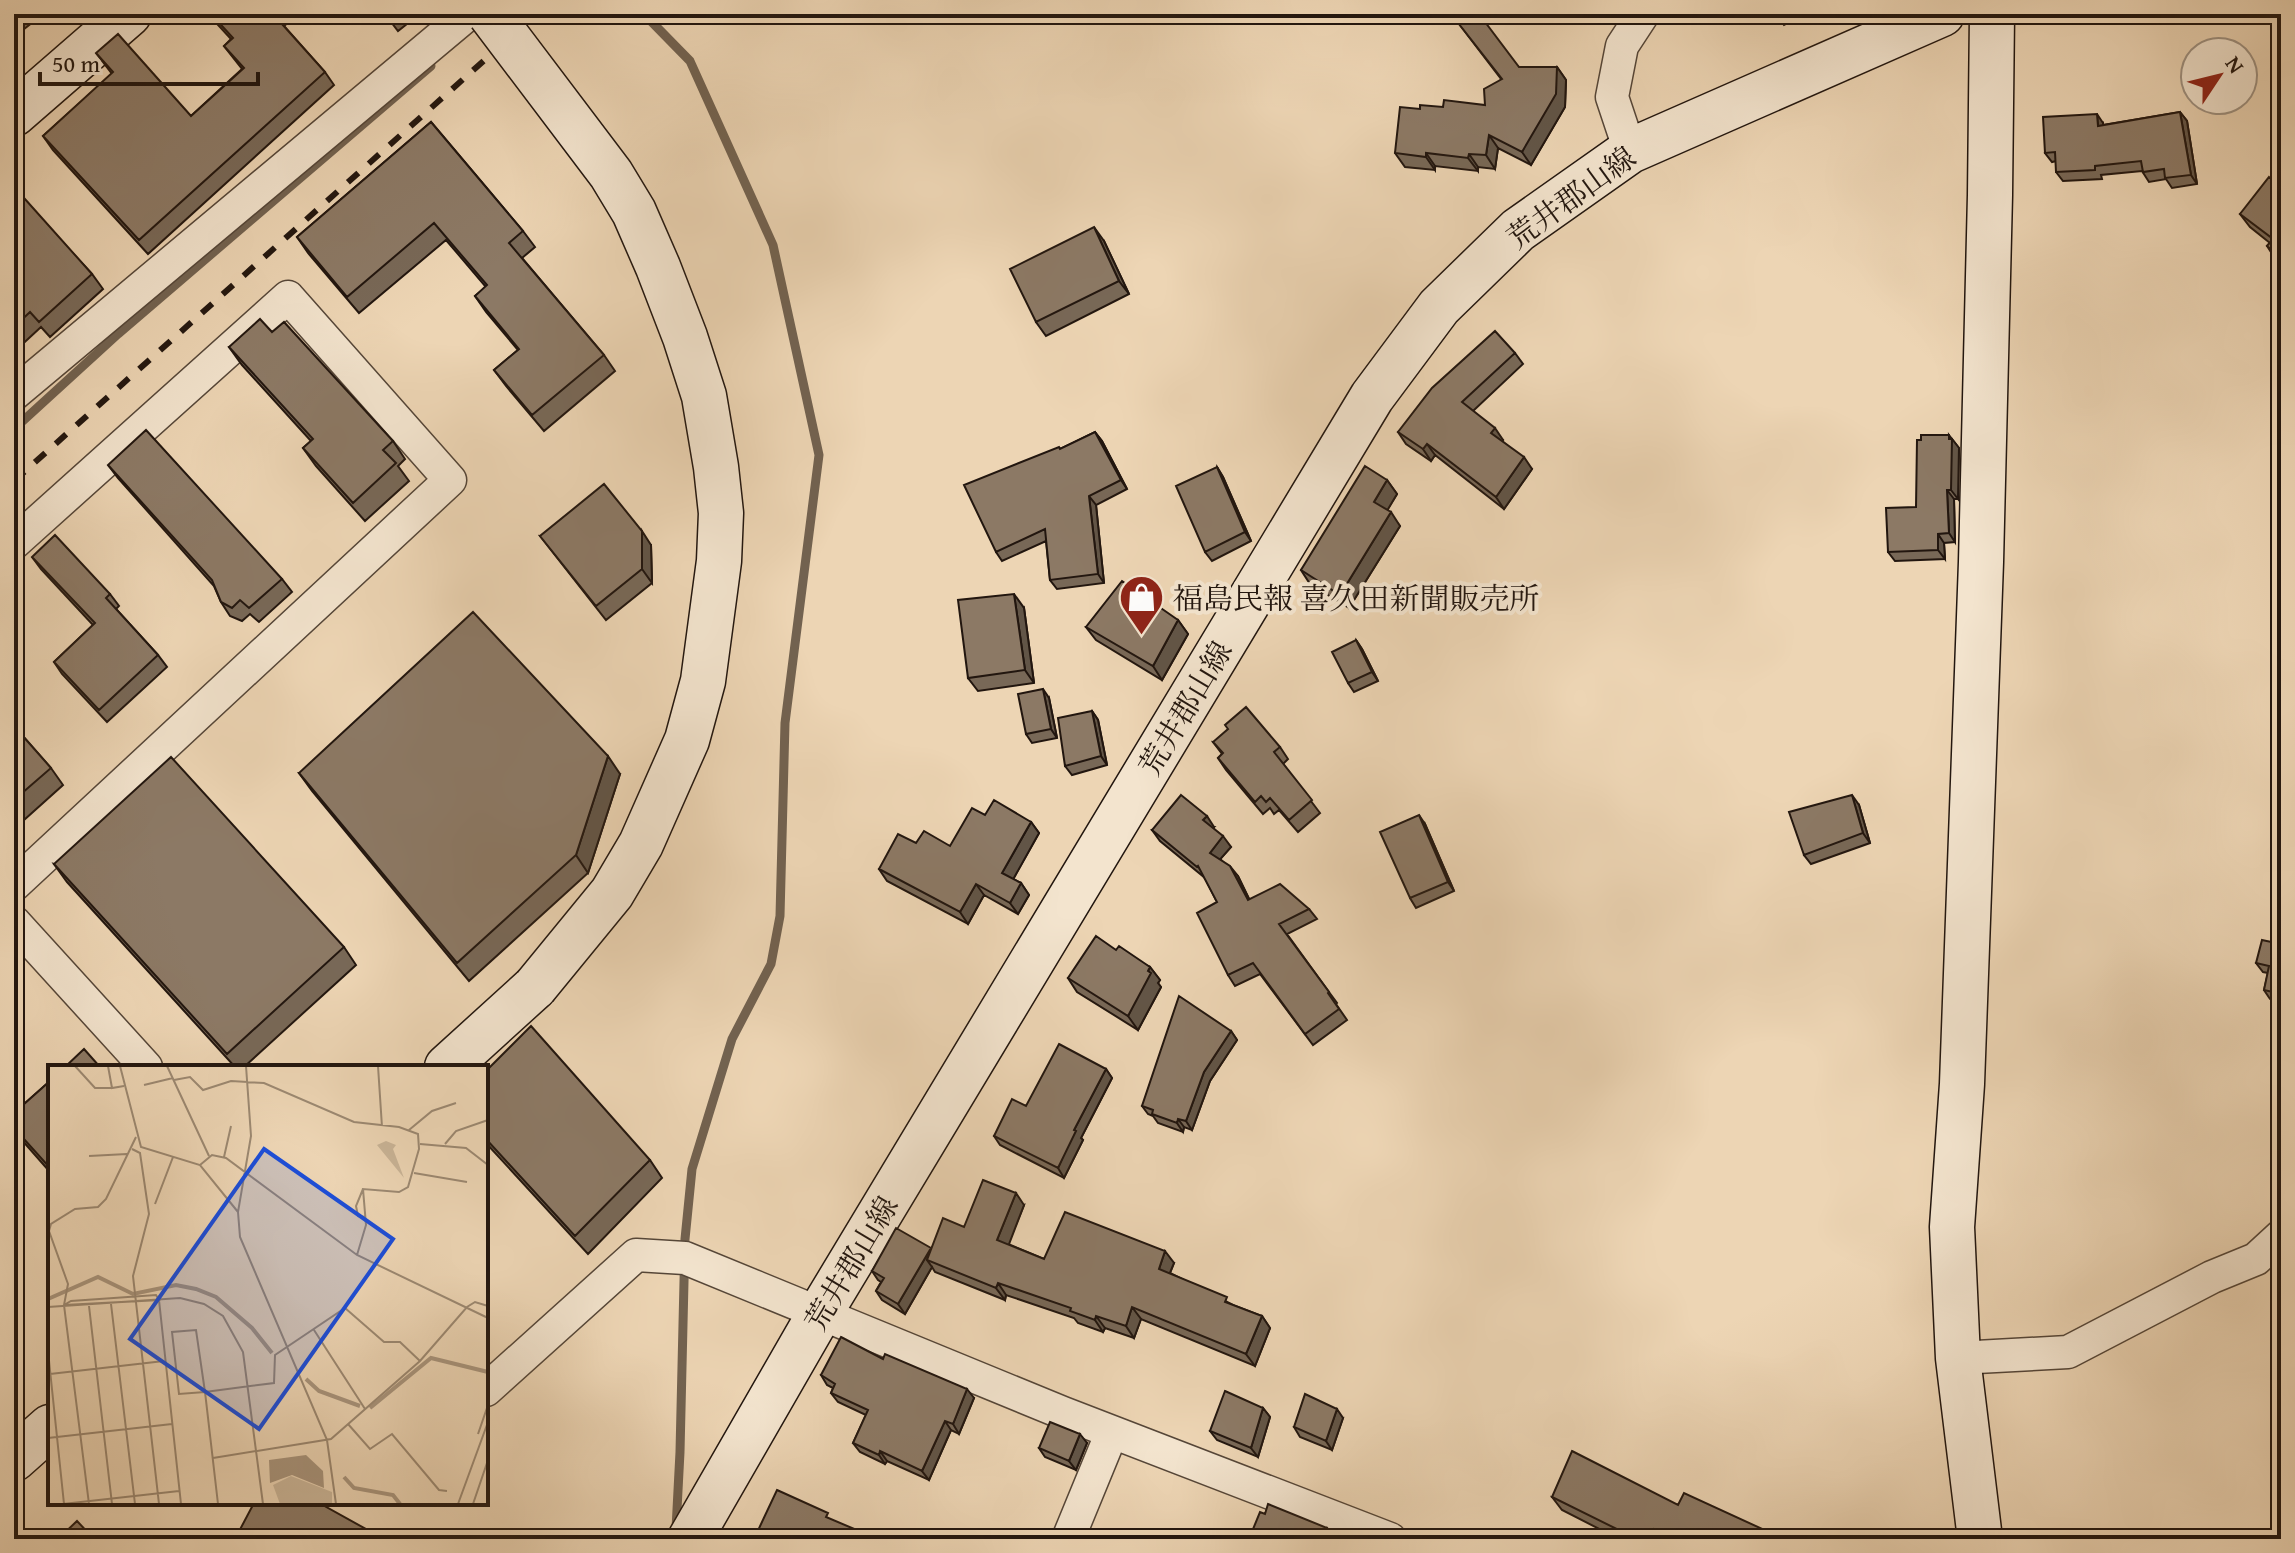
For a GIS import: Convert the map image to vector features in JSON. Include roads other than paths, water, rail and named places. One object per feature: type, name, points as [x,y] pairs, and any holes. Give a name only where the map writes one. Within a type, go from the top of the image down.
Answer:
[{"type":"street","points":[[14,114],[129,14]]},
{"type":"street","points":[[15,392],[468,14]]},
{"type":"street","points":[[449,1065],[535,987],[612,893],[641,844],[687,740],[703,681],[719,561],[721,513],[704,396],[685,337],[634,212],[611,174],[490,14]]},
{"type":"street","points":[[1630,151],[1612,97],[1622,46],[1643,14]]},
{"type":"street","name":"荒井郡山線","points":[[690,1539],[820,1313],[1372,397],[1439,307],[1518,230],[1630,151],[1942,14]]},
{"type":"street","points":[[1980,1539],[1958,1358],[1952,1227],[1962,1084],[1980,593],[1992,14]]},
{"type":"street","points":[[14,543],[288,297],[450,480],[14,885]]},
{"type":"street","points":[[14,922],[144,1065]]},
{"type":"street","points":[[1958,1358],[2068,1352],[2212,1277],[2256,1259],[2281,1236]]},
{"type":"street","points":[[488,1388],[636,1255],[685,1258],[1112,1432],[1390,1539]]},
{"type":"street","points":[[14,1459],[48,1429]]},
{"type":"street","points":[[1068,1539],[1112,1432]]},
{"type":"waterway","points":[[644,14],[690,61],[773,245],[819,455],[785,723],[780,916],[771,964],[732,1039],[692,1169],[685,1239],[676,1529]]},
{"type":"waterway","points":[[14,429],[118,334],[431,66]]},
{"type":"railway","points":[[14,481],[536,14]]},
{"type":"place","name":"福島民報 喜久田新聞販売所","points":[[1142,637]]}]
